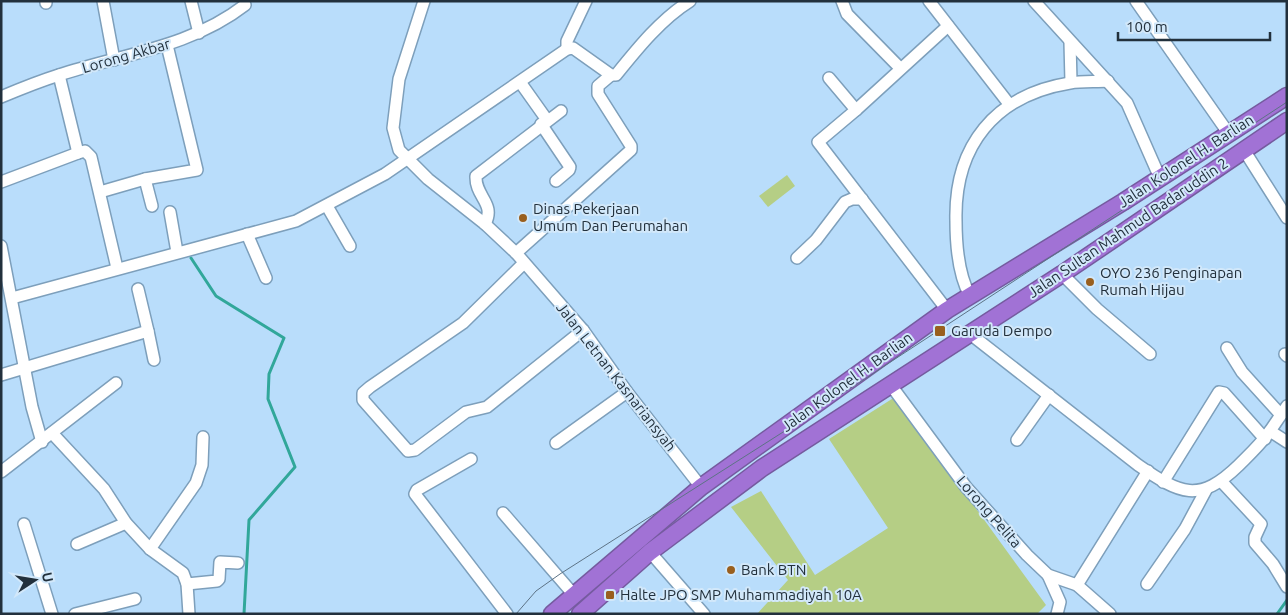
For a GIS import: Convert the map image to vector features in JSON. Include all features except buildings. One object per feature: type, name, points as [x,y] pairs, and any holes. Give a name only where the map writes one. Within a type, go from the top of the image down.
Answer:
[{"type":"highway","name":"Jalan Kolonel H. Barlian","points":[[552,614],[701,487],[947,310],[1123,202],[1287,96]]},
{"type":"highway","name":"Jalan Sultan Mahmud Badaruddin 2","points":[[969,333],[1062,274],[1287,121]]},
{"type":"highway","points":[[1123,202],[1136,224]]},
{"type":"highway","name":"Jalan Kolonel H. Barlian","points":[[580,614],[650,552],[762,468],[969,333]]},
{"type":"street","points":[[103,1],[114,60]]},
{"type":"street","points":[[192,1],[199,33]]},
{"type":"street","name":"Jalan Letnan Kasnariansyah","points":[[424,1],[399,79],[393,117],[396,144],[408,160],[485,224],[516,253],[583,330],[627,392],[701,487]]},
{"type":"street","points":[[567,49],[567,41],[586,1]]},
{"type":"street","points":[[516,253],[631,150],[631,146],[598,94],[598,86],[611,75],[616,75],[638,48],[681,7],[690,1]]},
{"type":"street","points":[[842,1],[847,14],[900,68]]},
{"type":"street","points":[[929,1],[1009,104]]},
{"type":"street","points":[[1034,1],[1127,103],[1160,178]]},
{"type":"street","points":[[1136,1],[1229,134]]},
{"type":"street","name":"Lorong Akbar","points":[[1,96],[59,75],[167,45],[221,23],[245,5]]},
{"type":"street","points":[[947,310],[818,142],[948,26]]},
{"type":"street","points":[[1070,42],[1071,82]]},
{"type":"street","points":[[100,192],[145,179],[197,170],[167,45]]},
{"type":"street","points":[[12,298],[117,268],[288,224],[376,180],[408,160],[567,49],[573,48],[611,75]]},
{"type":"street","points":[[59,75],[78,153]]},
{"type":"street","points":[[829,78],[856,110]]},
{"type":"street","points":[[970,296],[961,269],[956,236],[955,206],[959,181],[972,146],[982,130],[992,117],[1009,104],[1042,90],[1071,82],[1108,81]]},
{"type":"street","points":[[520,82],[570,167],[570,170],[556,181]]},
{"type":"street","points":[[485,224],[489,216],[489,210],[476,184],[476,176],[544,122],[561,111]]},
{"type":"street","points":[[1244,150],[1287,218]]},
{"type":"street","points":[[1,182],[78,153],[85,151],[90,154],[117,268]]},
{"type":"street","points":[[145,179],[152,206]]},
{"type":"street","points":[[797,258],[816,240],[845,202],[852,199],[862,199]]},
{"type":"street","points":[[327,206],[350,246]]},
{"type":"street","points":[[170,212],[177,252]]},
{"type":"street","points":[[247,234],[266,278]]},
{"type":"street","points":[[1,246],[32,407],[42,442]]},
{"type":"street","points":[[524,263],[463,323],[363,393],[364,400],[408,450],[415,450],[466,412],[487,407],[583,330]]},
{"type":"street","points":[[1062,274],[1097,309],[1150,354]]},
{"type":"street","points":[[138,290],[154,360]]},
{"type":"street","points":[[1,375],[148,331]]},
{"type":"street","points":[[969,333],[1163,482],[1186,490],[1206,490]]},
{"type":"street","points":[[1147,584],[1185,529],[1206,490],[1221,481],[1268,435],[1284,411],[1242,372],[1227,348]]},
{"type":"street","points":[[1,472],[116,384]]},
{"type":"street","name":"Lorong Pelita","points":[[890,384],[966,487],[1013,541],[1048,575],[1078,586],[1110,614]]},
{"type":"street","points":[[556,443],[627,392]]},
{"type":"street","points":[[1163,482],[1218,392],[1224,393],[1268,435],[1287,442]]},
{"type":"street","points":[[1017,440],[1049,395]]},
{"type":"street","points":[[52,433],[104,488],[126,523],[150,549],[174,565],[182,573],[187,584],[189,614]]},
{"type":"street","points":[[150,549],[196,483],[202,465],[203,437]]},
{"type":"street","points":[[471,459],[418,490],[415,494],[507,614]]},
{"type":"street","points":[[1078,586],[1148,471]]},
{"type":"street","points":[[1221,481],[1261,524],[1255,537],[1255,543],[1273,564],[1287,587]]},
{"type":"street","points":[[503,513],[574,595]]},
{"type":"street","points":[[77,544],[126,523]]},
{"type":"street","points":[[24,524],[52,614]]},
{"type":"street","points":[[650,552],[704,614]]},
{"type":"street","points":[[187,584],[217,581],[219,579],[220,562],[238,563]]},
{"type":"street","points":[[1048,575],[1060,602],[1057,614]]},
{"type":"street","points":[[75,614],[135,599]]},
{"type":"green space","points":[[787,175],[795,186],[768,207],[759,196]]},
{"type":"green space","points":[[895,397],[1046,605],[1037,614],[757,614],[788,580],[731,507],[761,491],[815,575],[888,528],[829,439]]},
{"type":"waterway","points":[[191,258],[216,296],[284,338],[269,374],[268,399],[295,467],[249,520],[244,614]]},
{"type":"waterway","points":[[1277,614],[1287,600]]},
{"type":"tram line","points":[[516,614],[536,591],[560,574],[802,420],[1287,102]]},
{"type":"place","name":"Dinas Pekerjaan Umum Dan Perumahan","points":[[523,218]]},
{"type":"place","name":"OYO 236 Penginapan Rumah Hijau","points":[[1090,282]]},
{"type":"place","name":"Garuda Dempo","points":[[940,331]]},
{"type":"place","name":"Bank BTN","points":[[731,570]]},
{"type":"place","name":"Halte JPO SMP Muhammadiyah 10A","points":[[610,595]]}]
